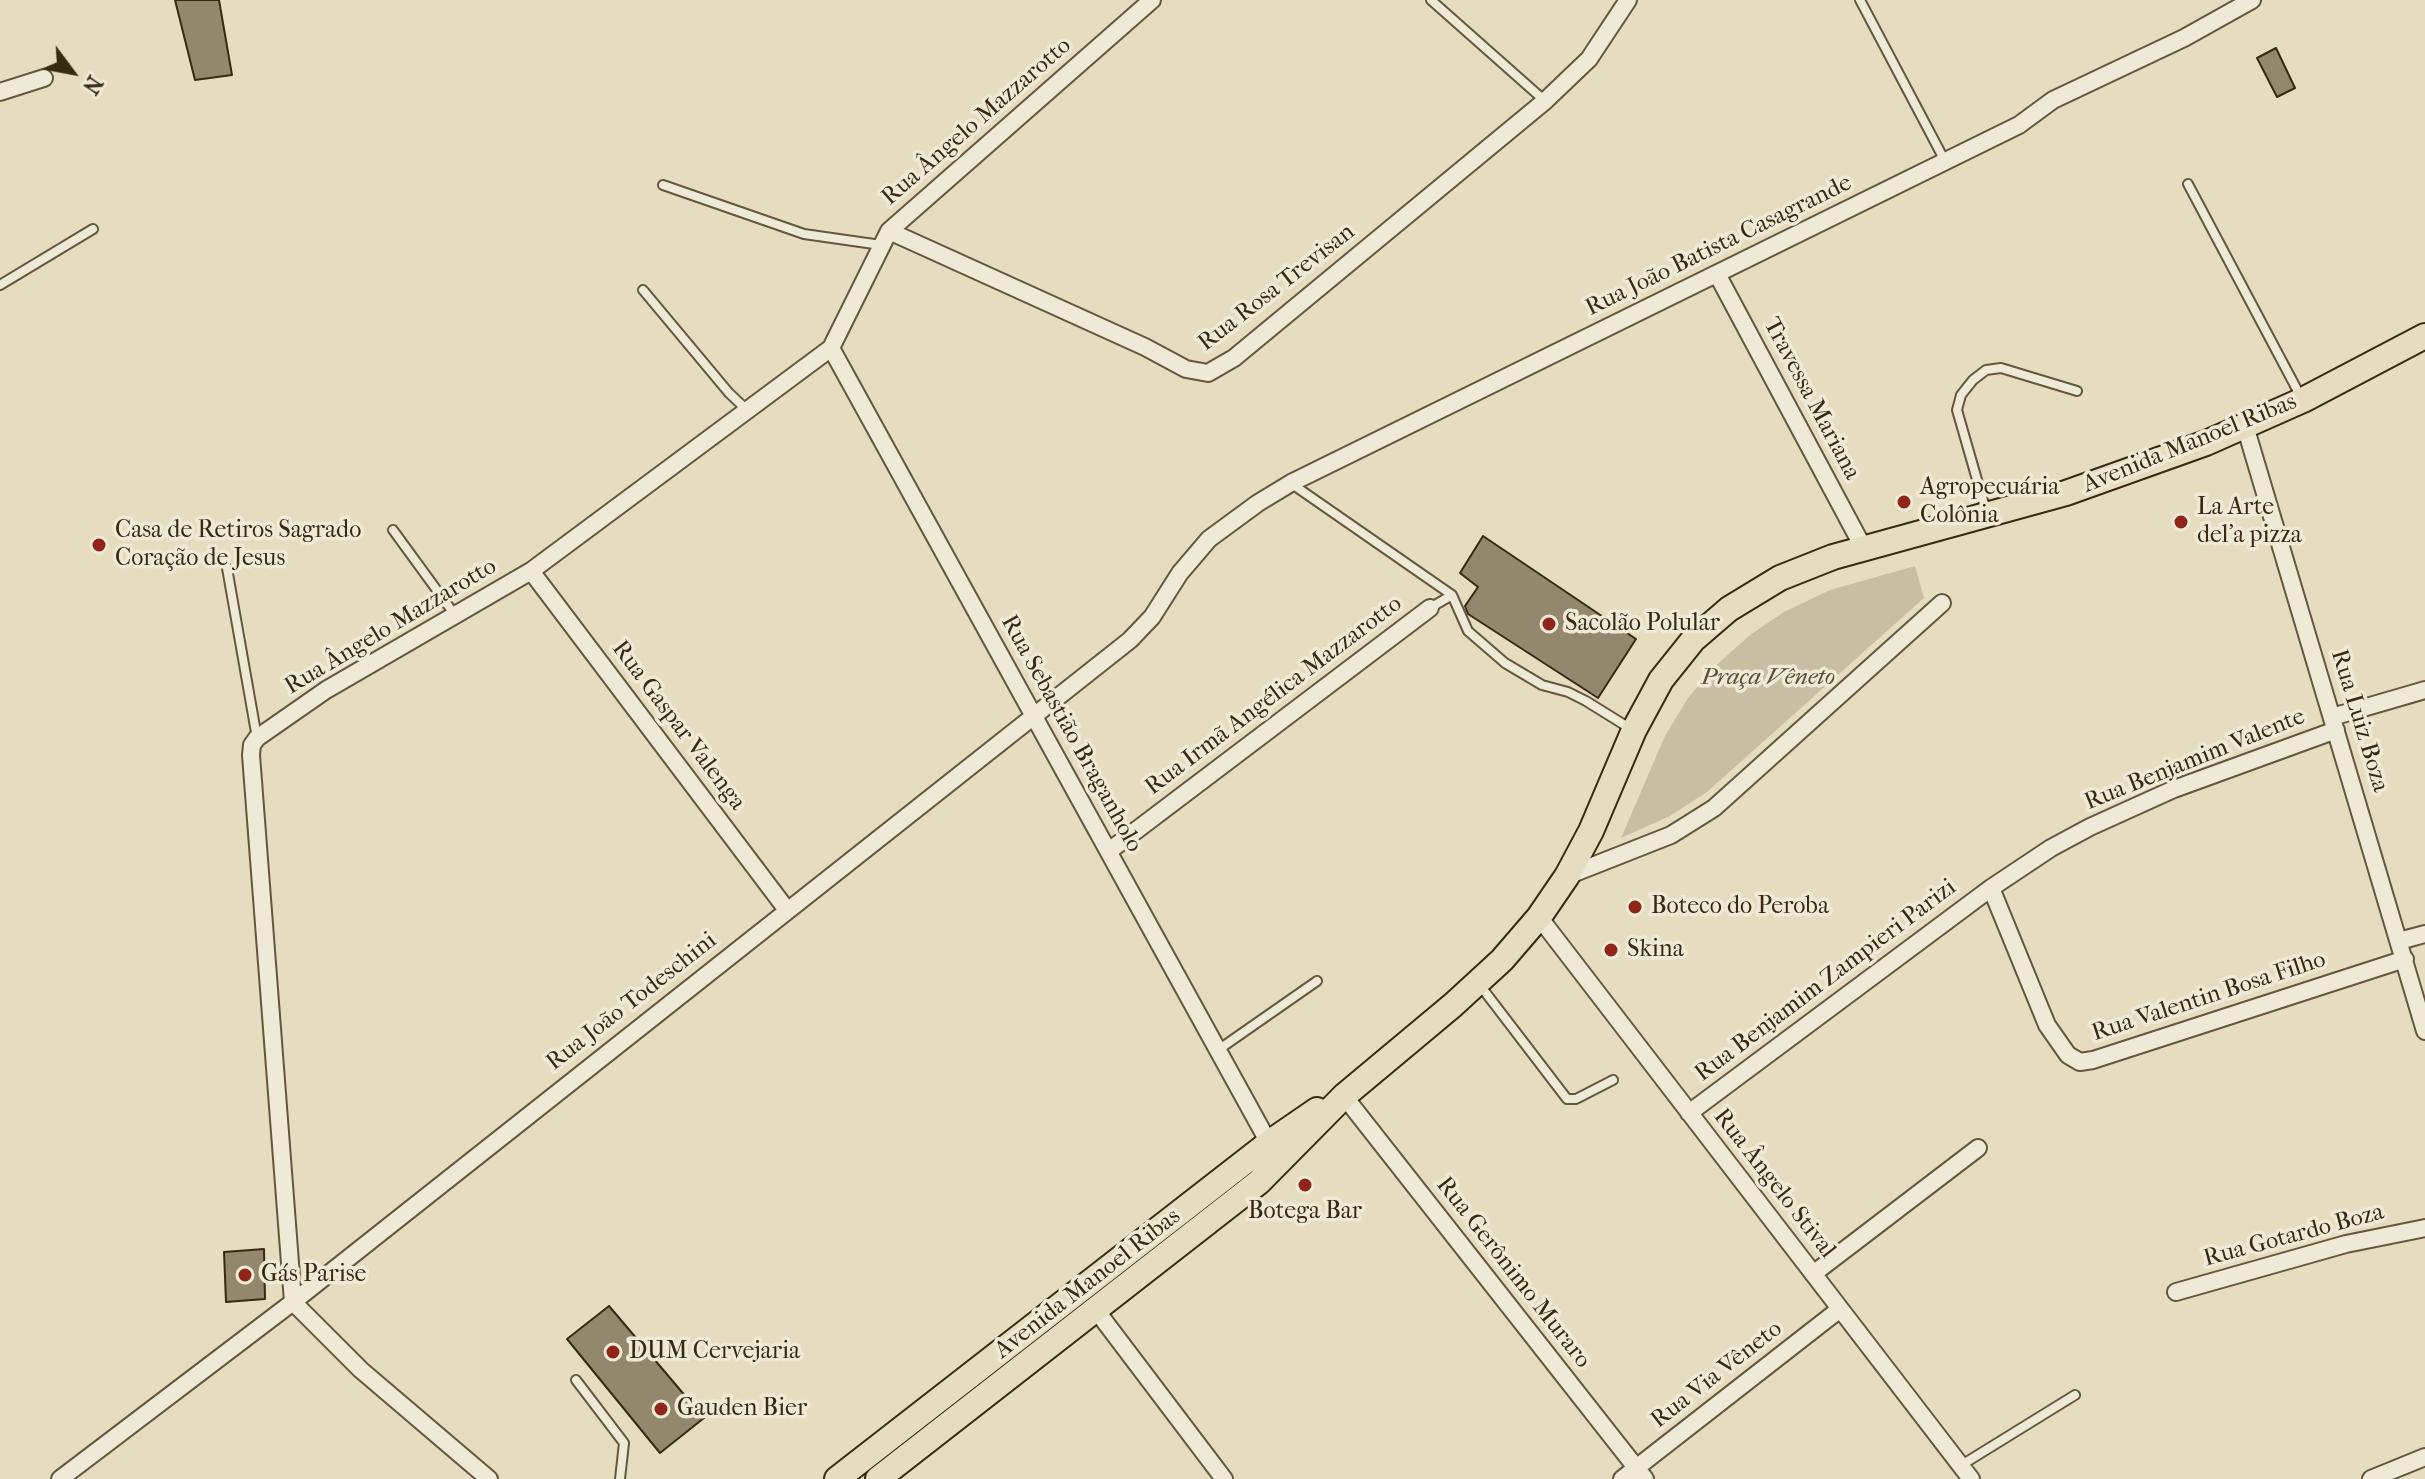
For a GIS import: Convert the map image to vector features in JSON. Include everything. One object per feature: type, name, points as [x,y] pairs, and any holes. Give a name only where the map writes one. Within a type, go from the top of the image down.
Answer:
[{"type":"main road","name":"Avenida Manoel Ribas","points":[[878,1479],[1259,1182],[1344,1096],[1478,983],[1539,917],[1567,876],[1591,831],[1634,730],[1669,669],[1710,624],[1754,592],[1780,578],[1863,547],[1987,516],[2090,485],[2245,426],[2303,400],[2425,336]]},
{"type":"main road","name":"Avenida Manoel Ribas","points":[[837,1479],[1269,1143],[1344,1096]]},
{"type":"street","name":"Rua Ângelo Mazzarotto","points":[[257,738],[326,690],[531,571],[831,348],[885,238],[1152,0]]},
{"type":"street","name":"Rua Rosa Trevisan","points":[[885,238],[1131,341],[1186,369],[1208,373],[1234,358],[1545,101],[1589,59],[1628,0]]},
{"type":"street","name":"Rua João Batista Casagrande","points":[[1209,539],[1291,483],[2019,125],[2053,100],[2184,38],[2252,0]]},
{"type":"street","points":[[0,92],[44,78]]},
{"type":"street","name":"Travessa Mariana","points":[[1717,274],[1863,547]]},
{"type":"street","name":"Rua Sebastião Braganholo","points":[[831,348],[1269,1143]]},
{"type":"street","name":"Rua Luiz Boza","points":[[2245,426],[2425,1031]]},
{"type":"street","name":"Rua João Todeschini","points":[[60,1479],[293,1302],[1142,629],[1180,573],[1209,539]]},
{"type":"street","name":"Rua Gaspar Valenga","points":[[531,571],[787,910]]},
{"type":"street","points":[[1567,876],[1671,835],[1714,808],[1942,603]]},
{"type":"street","name":"Rua Irmã Angélica Mazzarotto","points":[[1109,851],[1430,608]]},
{"type":"street","name":"Rua Benjamim Valente","points":[[1991,888],[2051,848],[2128,809],[2425,690]]},
{"type":"street","points":[[257,738],[251,755],[293,1302],[361,1370],[489,1479]]},
{"type":"street","name":"Rua Valentin Bosa Filho","points":[[1991,888],[2047,1025],[2068,1055],[2080,1062],[2405,959]]},
{"type":"street","name":"Rua Benjamim Zampieri Parizi","points":[[1689,1113],[1991,888]]},
{"type":"street","name":"Rua Ângelo Stival","points":[[1539,917],[1965,1472]]},
{"type":"street","points":[[2399,941],[2425,934]]},
{"type":"street","name":"Rua Gerônimo Muraro","points":[[1344,1096],[1640,1474]]},
{"type":"street","points":[[1813,1274],[1978,1148]]},
{"type":"street","name":"Rua Gotardo Boza","points":[[2176,1292],[2346,1244],[2425,1228]]},
{"type":"street","name":"Rua Via Vêneto","points":[[1622,1479],[1640,1474],[1840,1309]]},
{"type":"street","points":[[1096,1310],[1224,1479]]},
{"type":"street","points":[[2371,1479],[2425,1457]]},
{"type":"lane","points":[[1431,0],[1545,101]]},
{"type":"lane","points":[[1860,0],[1945,161]]},
{"type":"lane","points":[[2188,184],[2303,400]]},
{"type":"lane","points":[[663,185],[804,234],[885,238]]},
{"type":"lane","points":[[0,285],[93,229]]},
{"type":"lane","points":[[643,290],[729,393],[748,410]]},
{"type":"lane","points":[[1987,516],[1957,410],[1961,395],[1986,370],[2001,368],[2077,391]]},
{"type":"lane","points":[[1291,483],[1452,595],[1468,631],[1505,663],[1542,685],[1586,701],[1634,730]]},
{"type":"lane","points":[[393,530],[455,615]]},
{"type":"lane","points":[[227,568],[257,738]]},
{"type":"lane","points":[[1430,608],[1452,595]]},
{"type":"lane","points":[[1218,1050],[1317,981]]},
{"type":"lane","points":[[1478,983],[1567,1099],[1576,1099],[1613,1080]]},
{"type":"lane","points":[[576,1380],[624,1443],[620,1479]]},
{"type":"lane","points":[[1965,1472],[2075,1395]]},
{"type":"green space","name":"Praça Vêneto","points":[[1915,566],[1924,598],[1707,792],[1670,816],[1621,838],[1665,736],[1688,698],[1712,669],[1750,635],[1784,612],[1830,590]]},
{"type":"building","points":[[175,0],[219,0],[232,75],[195,80]]},
{"type":"building","points":[[2276,48],[2295,88],[2277,97],[2257,58]]},
{"type":"building","name":"Sacolão Polular","points":[[1483,536],[1636,639],[1598,698],[1468,614],[1465,606],[1478,587],[1460,573]]},
{"type":"building","name":"Gás Parise","points":[[264,1249],[265,1299],[226,1302],[224,1252]]},
{"type":"building","points":[[609,1306],[704,1418],[660,1453],[567,1339]]},
{"type":"place","name":"Agropecuária Colônia","points":[[1904,502]]},
{"type":"place","name":"La Arte del'a pizza","points":[[2181,522]]},
{"type":"place","name":"Casa de Retiros Sagrado Coração de Jesus","points":[[99,545]]},
{"type":"place","name":"Sacolão Polular","points":[[1549,624]]},
{"type":"place","name":"Boteco do Peroba","points":[[1635,907]]},
{"type":"place","name":"Skina","points":[[1611,950]]},
{"type":"place","name":"Botega Bar","points":[[1305,1185]]},
{"type":"place","name":"Gás Parise","points":[[245,1275]]},
{"type":"place","name":"DUM Cervejaria","points":[[613,1352]]},
{"type":"place","name":"Gauden Bier","points":[[661,1409]]}]
